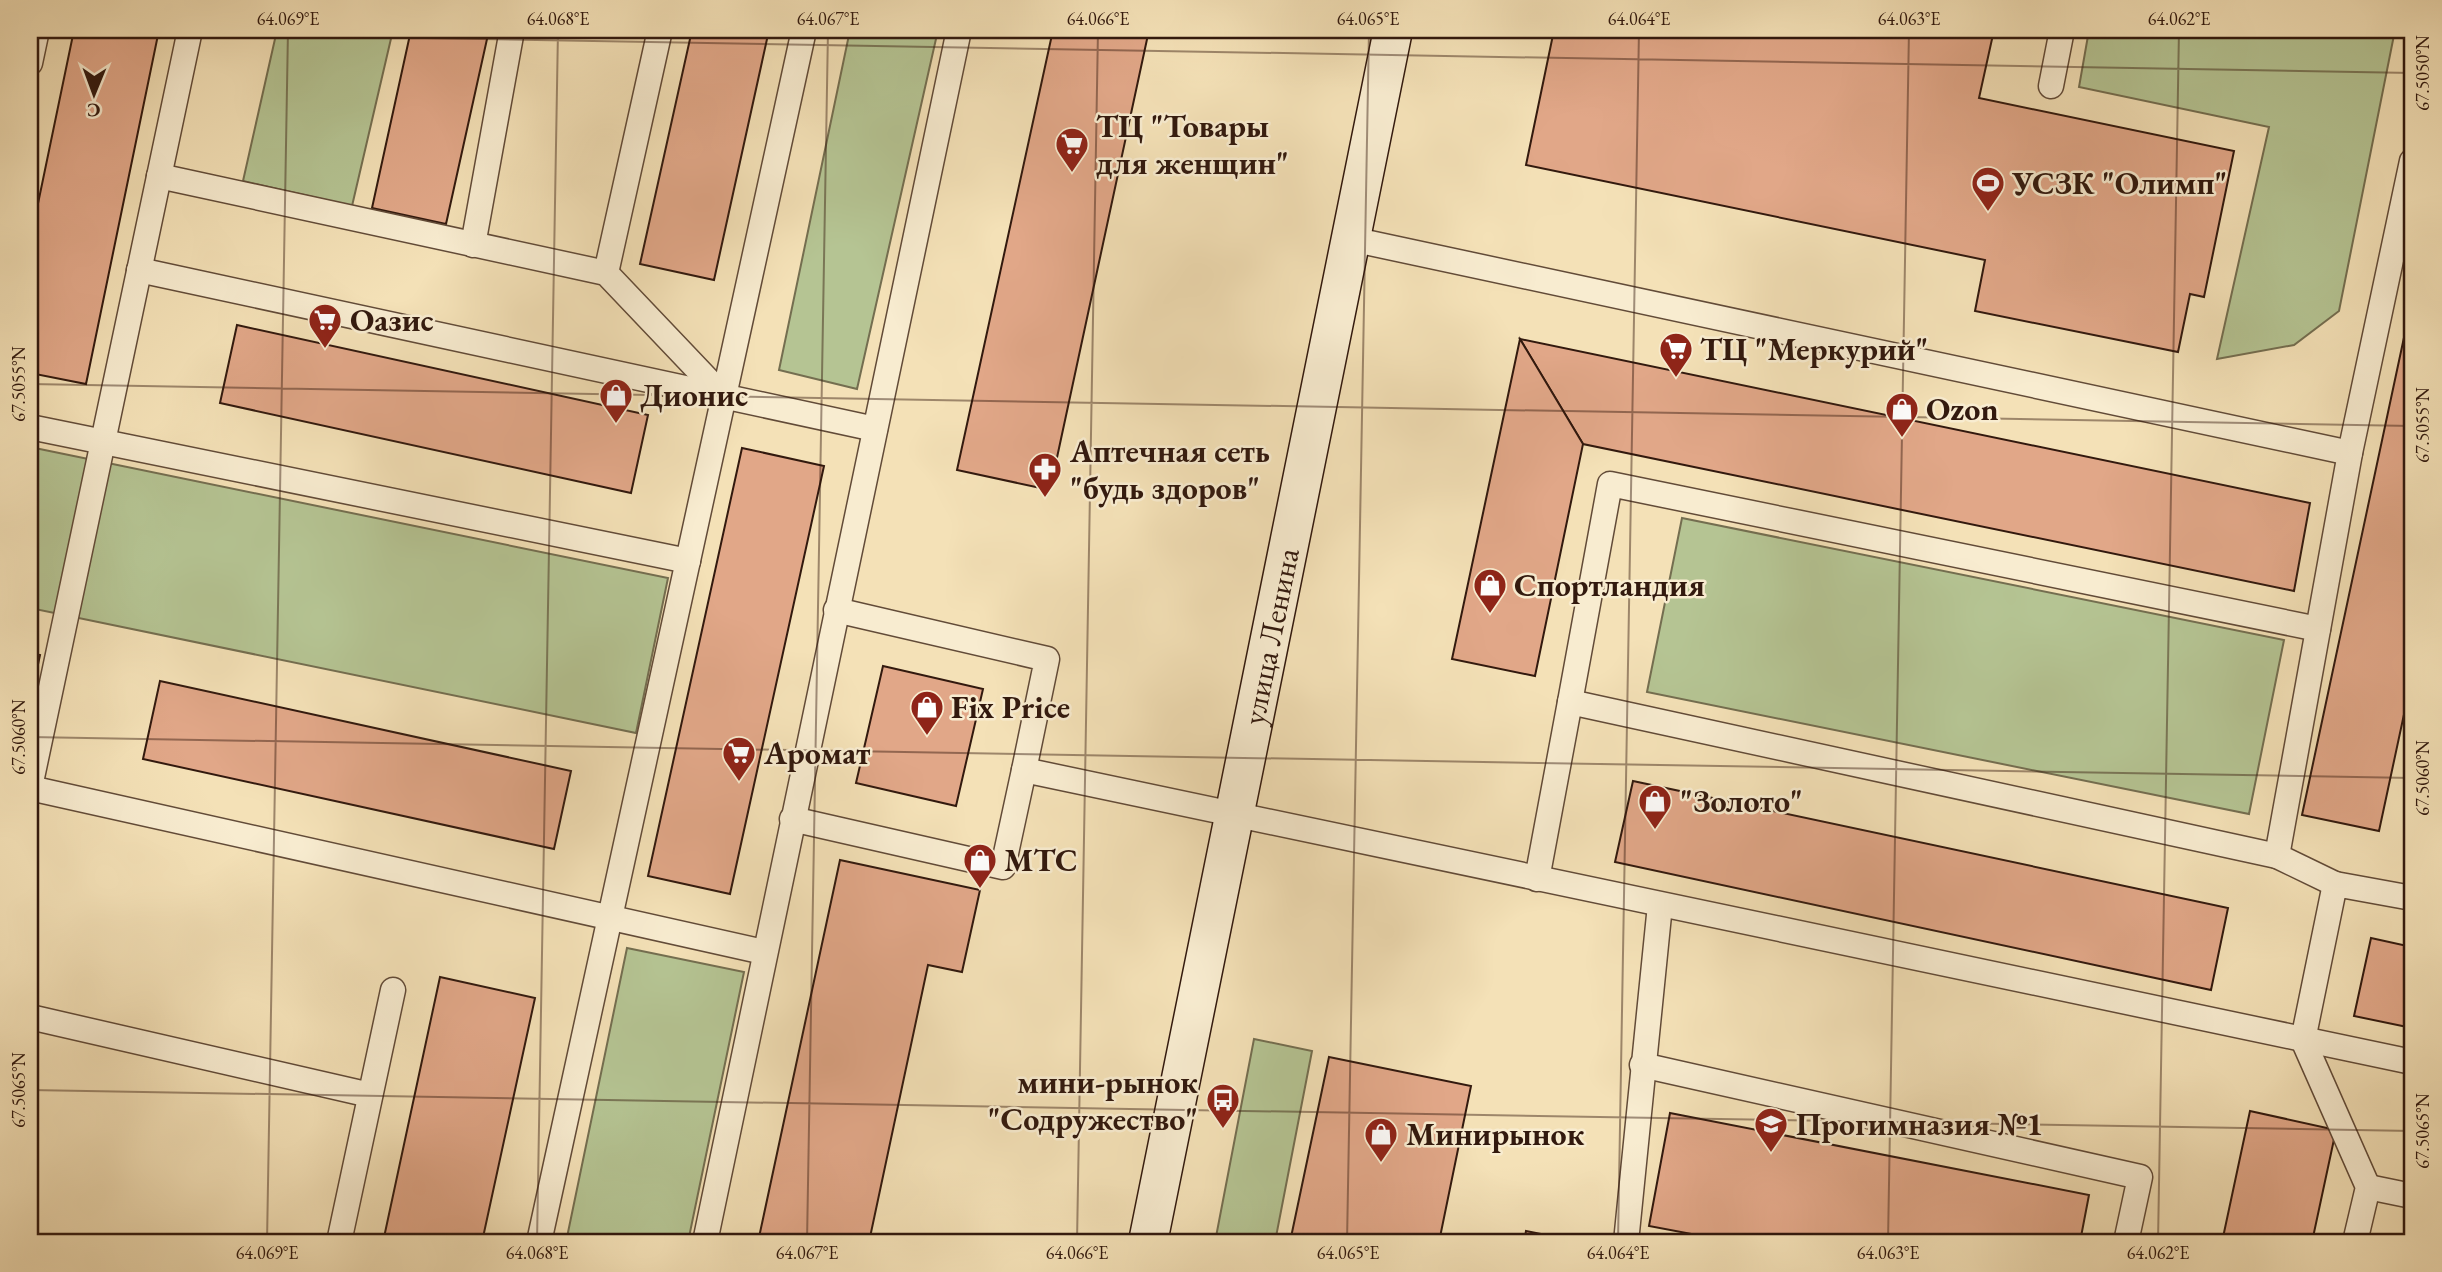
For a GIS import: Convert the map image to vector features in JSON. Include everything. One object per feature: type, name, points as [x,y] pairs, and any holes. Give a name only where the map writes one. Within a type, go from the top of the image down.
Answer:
[{"type":"main road","name":"улица Ленина","points":[[1148,1242],[1393,30]]},
{"type":"lane","points":[[30,63],[37,30]]},
{"type":"lane","points":[[190,30],[30,787],[764,952]]},
{"type":"lane","points":[[473,245],[512,30]]},
{"type":"lane","points":[[606,273],[660,30]]},
{"type":"lane","points":[[539,1242],[804,30]]},
{"type":"lane","points":[[705,1242],[959,30]]},
{"type":"lane","points":[[2051,86],[2062,30]]},
{"type":"lane","points":[[2277,856],[2350,453],[2412,161]]},
{"type":"lane","points":[[159,176],[606,273],[723,396]]},
{"type":"lane","points":[[1351,239],[2350,453]]},
{"type":"lane","points":[[139,270],[875,429]]},
{"type":"lane","points":[[30,427],[688,561]]},
{"type":"lane","points":[[1537,880],[1610,484],[2318,629]]},
{"type":"lane","points":[[792,819],[1003,867],[1024,770],[1047,659],[836,610]]},
{"type":"lane","points":[[1570,702],[2277,856],[2334,884],[2412,898]]},
{"type":"lane","points":[[1024,770],[2412,1062]]},
{"type":"lane","points":[[2334,884],[2303,1040],[2368,1188],[2356,1242]]},
{"type":"lane","points":[[1626,1242],[1660,905]]},
{"type":"lane","points":[[339,1242],[393,990]]},
{"type":"lane","points":[[30,1017],[370,1095]]},
{"type":"lane","points":[[1642,1065],[2140,1177],[2126,1242]]},
{"type":"lane","points":[[2368,1188],[2412,1196]]},
{"type":"green space","points":[[277,30],[393,30],[352,206],[243,181]]},
{"type":"green space","points":[[850,30],[938,30],[857,389],[779,370]]},
{"type":"green space","points":[[2089,30],[2395,30],[2339,311],[2294,345],[2217,359],[2269,127],[2079,87]]},
{"type":"green space","points":[[30,447],[668,578],[636,733],[30,608]]},
{"type":"green space","points":[[1682,518],[2284,640],[2249,814],[1647,692]]},
{"type":"green space","points":[[627,948],[744,972],[688,1242],[566,1242]]},
{"type":"green space","points":[[1254,1039],[1312,1051],[1275,1242],[1215,1242]]},
{"type":"building","points":[[74,30],[159,30],[86,384],[30,373],[30,242]]},
{"type":"building","points":[[411,30],[489,30],[446,224],[372,208]]},
{"type":"building","points":[[692,30],[769,30],[714,280],[640,264]]},
{"type":"building","points":[[1053,30],[1149,30],[1050,490],[957,470]]},
{"type":"building","name":"УСЗК \"Олимп\"","points":[[1554,30],[1994,30],[1979,98],[2234,151],[2204,297],[2190,294],[2178,352],[1975,311],[1985,260],[1526,165]]},
{"type":"building","points":[[2412,300],[2412,677],[2379,831],[2302,815]]},
{"type":"building","points":[[237,325],[648,415],[631,493],[220,403]]},
{"type":"building","points":[[1520,339],[2310,503],[2294,591],[1583,444]]},
{"type":"building","points":[[1520,339],[1583,444],[1535,676],[1452,659]]},
{"type":"building","points":[[742,448],[824,466],[730,894],[648,876]]},
{"type":"building","points":[[30,653],[40,655],[30,702]]},
{"type":"building","points":[[883,666],[983,689],[956,806],[856,783]]},
{"type":"building","points":[[160,681],[571,771],[554,849],[143,759]]},
{"type":"building","points":[[1633,781],[2228,908],[2211,990],[1615,862]]},
{"type":"building","points":[[840,860],[980,890],[962,972],[928,965],[869,1242],[758,1242]]},
{"type":"building","points":[[2371,938],[2412,947],[2412,1028],[2354,1016]]},
{"type":"building","points":[[440,977],[535,998],[482,1242],[383,1242]]},
{"type":"building","name":"Минирынок","points":[[1329,1057],[1471,1086],[1439,1242],[1290,1242]]},
{"type":"building","points":[[2250,1111],[2336,1130],[2312,1242],[2222,1242]]},
{"type":"building","name":"Прогимназия №1","points":[[1670,1113],[2089,1195],[2080,1242],[1734,1242],[1649,1226]]},
{"type":"building","points":[[1526,1231],[1581,1242],[1524,1242]]},
{"type":"place","name":"ТЦ \"Товары для женщин\"","points":[[1072,174]]},
{"type":"place","name":"УСЗК \"Олимп\"","points":[[1988,213]]},
{"type":"place","name":"Оазис","points":[[325,350]]},
{"type":"place","name":"ТЦ \"Меркурий\"","points":[[1676,379]]},
{"type":"place","name":"Дионис","points":[[616,425]]},
{"type":"place","name":"Ozon","points":[[1902,439]]},
{"type":"place","name":"Аптечная сеть \"будь здоров\"","points":[[1045,499]]},
{"type":"place","name":"Спортландия","points":[[1490,615]]},
{"type":"place","name":"Fix Price","points":[[927,737]]},
{"type":"place","name":"Аромат","points":[[739,783]]},
{"type":"place","name":"\"Золото\"","points":[[1655,831]]},
{"type":"place","name":"МТС","points":[[980,890]]},
{"type":"place","name":"мини-рынок \"Содружество\"","points":[[1223,1130]]},
{"type":"place","name":"Прогимназия №1","points":[[1771,1154]]},
{"type":"place","name":"Минирынок","points":[[1381,1164]]}]
